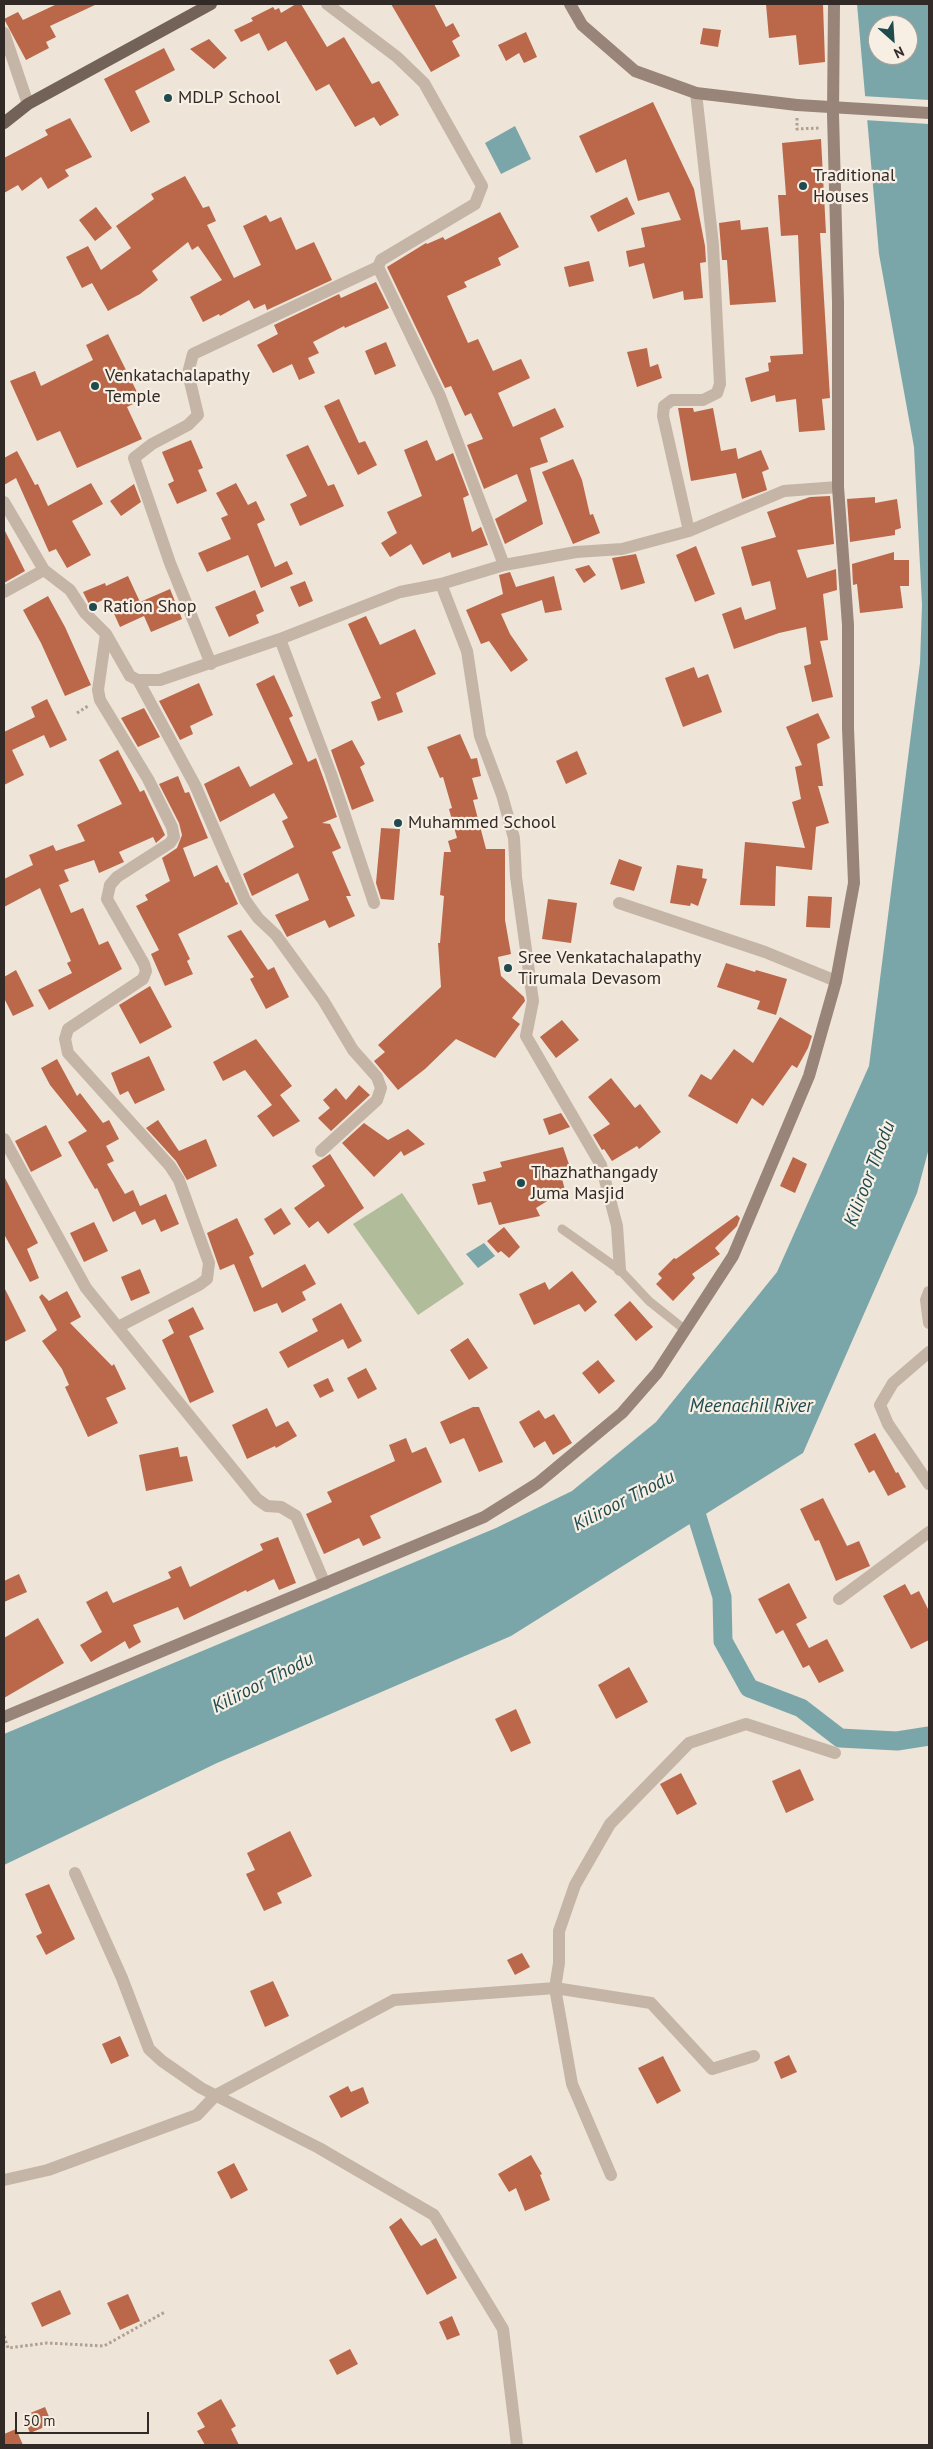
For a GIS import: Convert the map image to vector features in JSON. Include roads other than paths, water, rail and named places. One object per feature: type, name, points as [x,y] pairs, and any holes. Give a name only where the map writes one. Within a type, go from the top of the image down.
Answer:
[{"type":"main road","points":[[4,123],[28,104],[211,4]]},
{"type":"main road","points":[[570,4],[582,25],[635,70],[696,93],[797,106],[929,114]]},
{"type":"main road","points":[[4,1717],[484,1517],[538,1483],[622,1413],[657,1373],[733,1256],[810,1076],[836,982],[854,883],[848,728],[848,625],[838,487],[838,302],[833,129],[834,4]]},
{"type":"street","points":[[326,4],[397,57],[424,83],[482,186],[475,204],[380,260],[378,267],[440,396],[504,565]]},
{"type":"street","points":[[4,33],[28,104]]},
{"type":"street","points":[[689,531],[663,416],[664,406],[672,400],[703,400],[717,393],[720,384],[713,245],[696,93]]},
{"type":"street","points":[[211,664],[170,563],[134,458],[152,444],[188,426],[198,414],[188,373],[193,354],[378,267]]},
{"type":"street","points":[[138,680],[160,680],[211,664],[280,640],[400,592],[441,584],[504,565],[576,552],[622,549],[689,531],[784,491],[838,487]]},
{"type":"street","points":[[4,502],[44,570],[70,590],[84,613],[106,634],[125,670],[138,680],[195,785],[246,900],[258,918],[276,935],[323,1000],[353,1050],[377,1077],[381,1088],[377,1100],[321,1151]]},
{"type":"street","points":[[4,592],[44,570]]},
{"type":"street","points":[[441,584],[467,651],[480,736],[502,795],[514,838],[516,877],[533,1001],[526,1036],[601,1165],[617,1226],[620,1270]]},
{"type":"street","points":[[106,634],[98,690],[100,700],[148,779],[172,827],[174,837],[170,843],[117,876],[110,885],[107,899],[144,964],[146,971],[143,979],[68,1029],[65,1039],[68,1053],[170,1166],[179,1180],[209,1263],[207,1279],[199,1285],[118,1327]]},
{"type":"street","points":[[280,640],[331,774],[374,903]]},
{"type":"street","points":[[619,904],[765,952],[836,982]]},
{"type":"street","points":[[4,1139],[86,1288],[257,1499],[267,1506],[281,1507],[296,1516],[324,1584]]},
{"type":"street","points":[[929,1292],[926,1300],[929,1323]]},
{"type":"street","points":[[929,1352],[893,1384],[880,1404],[888,1424],[929,1484]]},
{"type":"street","points":[[839,1599],[929,1532]]},
{"type":"street","points":[[611,2175],[572,2084],[555,1988],[559,1963],[559,1931],[574,1885],[610,1824],[690,1743],[746,1724],[835,1753]]},
{"type":"street","points":[[75,1873],[122,1978],[149,2049],[162,2061],[216,2095],[319,2148],[434,2216],[503,2329],[517,2445]]},
{"type":"street","points":[[4,2180],[48,2170],[197,2115],[216,2095],[394,2000],[555,1988],[651,2003],[712,2069],[754,2056]]},
{"type":"lane","points":[[562,1229],[620,1270],[650,1301],[684,1329]]},
{"type":"water","name":"Meenachil River","points":[[857,4],[929,4],[929,1148],[917,1193],[803,1453],[511,1636],[217,1763],[4,1865],[4,1734],[496,1528],[572,1491],[656,1422],[777,1272],[869,1066],[920,663],[922,605],[914,447],[879,254]]},
{"type":"water","points":[[515,126],[531,159],[501,174],[485,143]]},
{"type":"water","points":[[484,1243],[495,1256],[478,1268],[466,1254]]},
{"type":"waterway","points":[[690,1494],[722,1597],[723,1641],[749,1688],[801,1708],[840,1738],[897,1741],[929,1736]]},
{"type":"place","name":"MDLP School","points":[[168,98]]},
{"type":"place","name":"Traditional Houses","points":[[803,186]]},
{"type":"place","name":"Venkatachalapathy Temple","points":[[95,386]]},
{"type":"place","name":"Ration Shop","points":[[93,607]]},
{"type":"place","name":"Muhammed School","points":[[398,823]]},
{"type":"place","name":"Sree Venkatachalapathy Tirumala Devasom","points":[[508,968]]},
{"type":"place","name":"Thazhathangady Juma Masjid","points":[[521,1183]]},
{"type":"water label","name":"Kiliroor Thodu","points":[[870,1174]]},
{"type":"water label","name":"Kiliroor Thodu","points":[[624,1501]]},
{"type":"water label","name":"Kiliroor Thodu","points":[[263,1683]]}]
